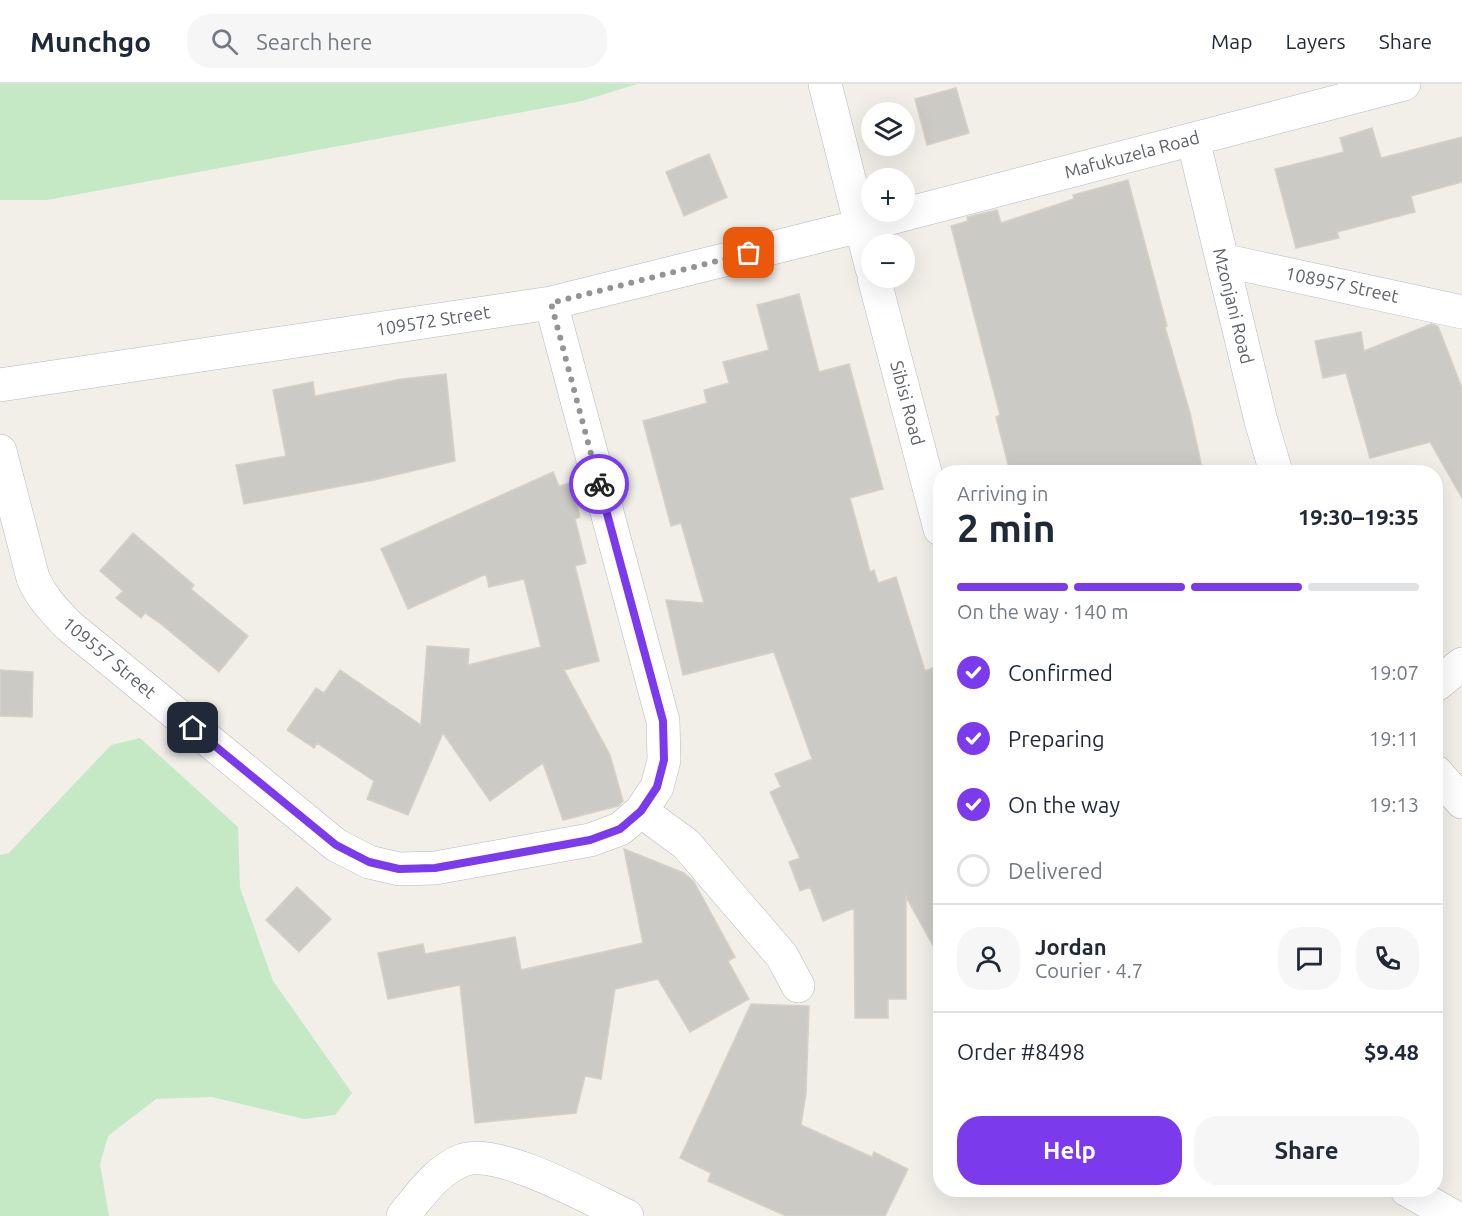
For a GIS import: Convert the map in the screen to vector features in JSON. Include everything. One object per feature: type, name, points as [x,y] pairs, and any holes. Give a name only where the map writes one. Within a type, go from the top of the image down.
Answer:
[{"type":"street","points":[[825,84],[862,234]]},
{"type":"street","name":"Mafukuzela Road","points":[[860,226],[1404,84]]},
{"type":"street","name":"Mzonjani Road","points":[[1193,139],[1274,465]]},
{"type":"street","name":"109572 Street","points":[[0,385],[551,303],[860,226]]},
{"type":"street","name":"108957 Street","points":[[1222,260],[1462,312]]},
{"type":"street","name":"Sibisi Road","points":[[877,288],[933,502]]},
{"type":"street","name":"109557 Street","points":[[0,451],[33,578],[51,608],[68,625],[336,845],[369,862],[399,869],[435,868],[590,840],[620,829],[641,811],[657,787],[664,760],[663,721],[551,303]]},
{"type":"street","points":[[1443,679],[1462,664]]},
{"type":"street","points":[[1443,780],[1462,802]]},
{"type":"street","points":[[641,811],[686,844],[782,956],[798,986]]},
{"type":"street","points":[[403,1216],[425,1188],[444,1170],[465,1160],[486,1158],[527,1170],[627,1216]]},
{"type":"street","points":[[1419,1197],[1453,1216]]},
{"type":"green space","points":[[0,84],[637,84],[582,101],[47,200],[0,200]]},
{"type":"green space","points":[[140,738],[238,827],[240,888],[273,981],[352,1093],[335,1115],[304,1119],[212,1097],[156,1099],[108,1136],[100,1164],[109,1216],[0,1216],[0,855],[9,853],[111,745]]},
{"type":"building","points":[[956,88],[969,133],[927,145],[915,99]]},
{"type":"building","points":[[1372,128],[1381,158],[1462,137],[1462,182],[1411,196],[1415,212],[1337,232],[1339,238],[1296,248],[1275,169],[1344,152],[1340,138]]},
{"type":"building","points":[[709,154],[727,197],[684,216],[666,172]]},
{"type":"building","points":[[1128,180],[1167,326],[1165,327],[1190,413],[1201,465],[1008,465],[996,417],[1000,415],[951,226],[968,221],[967,217],[997,210],[1001,223],[1074,199],[1073,195]]},
{"type":"building","points":[[799,294],[819,372],[849,364],[883,489],[850,498],[870,572],[874,570],[878,583],[896,577],[925,671],[933,668],[933,945],[906,897],[906,999],[888,999],[888,1018],[855,1018],[854,908],[823,921],[810,887],[800,891],[789,862],[800,858],[770,792],[781,787],[775,774],[812,759],[774,652],[683,675],[666,600],[704,603],[681,523],[671,526],[643,421],[707,403],[704,390],[729,383],[723,362],[769,350],[757,305]]},
{"type":"building","points":[[1431,324],[1438,326],[1462,388],[1462,498],[1430,442],[1370,458],[1346,373],[1323,378],[1315,341],[1361,332],[1364,351]]},
{"type":"building","points":[[446,374],[455,461],[374,480],[244,504],[236,465],[286,456],[273,390],[313,382],[315,396],[402,379]]},
{"type":"building","points":[[553,472],[559,486],[571,483],[580,517],[575,519],[586,563],[575,566],[599,661],[564,670],[610,755],[623,801],[618,806],[563,820],[543,763],[490,801],[443,733],[408,815],[367,799],[374,781],[317,743],[314,748],[287,730],[316,688],[324,693],[340,670],[421,725],[427,646],[469,649],[468,665],[541,647],[524,579],[489,587],[486,574],[408,609],[381,549]]},
{"type":"building","points":[[133,533],[194,585],[191,589],[248,636],[219,672],[161,624],[145,613],[141,618],[116,598],[123,591],[100,571]]},
{"type":"building","points":[[0,670],[33,672],[32,717],[0,716]]},
{"type":"building","points":[[624,849],[684,873],[694,882],[735,957],[728,961],[749,999],[690,1032],[658,979],[615,989],[601,1079],[585,1076],[576,1113],[475,1123],[460,985],[388,999],[378,953],[423,944],[425,954],[515,937],[521,970],[643,943]]},
{"type":"building","points":[[297,887],[331,919],[299,952],[266,920]]},
{"type":"building","points":[[751,1004],[809,1006],[806,1093],[801,1125],[872,1157],[874,1152],[908,1169],[885,1216],[786,1216],[708,1181],[711,1173],[680,1158]]},
{"type":"way so far","points":[[599,484],[551,303],[749,253]]},
{"type":"route","points":[[193,728],[336,845],[369,862],[399,869],[435,868],[590,840],[620,829],[641,811],[657,787],[664,760],[663,721],[599,484]]}]
